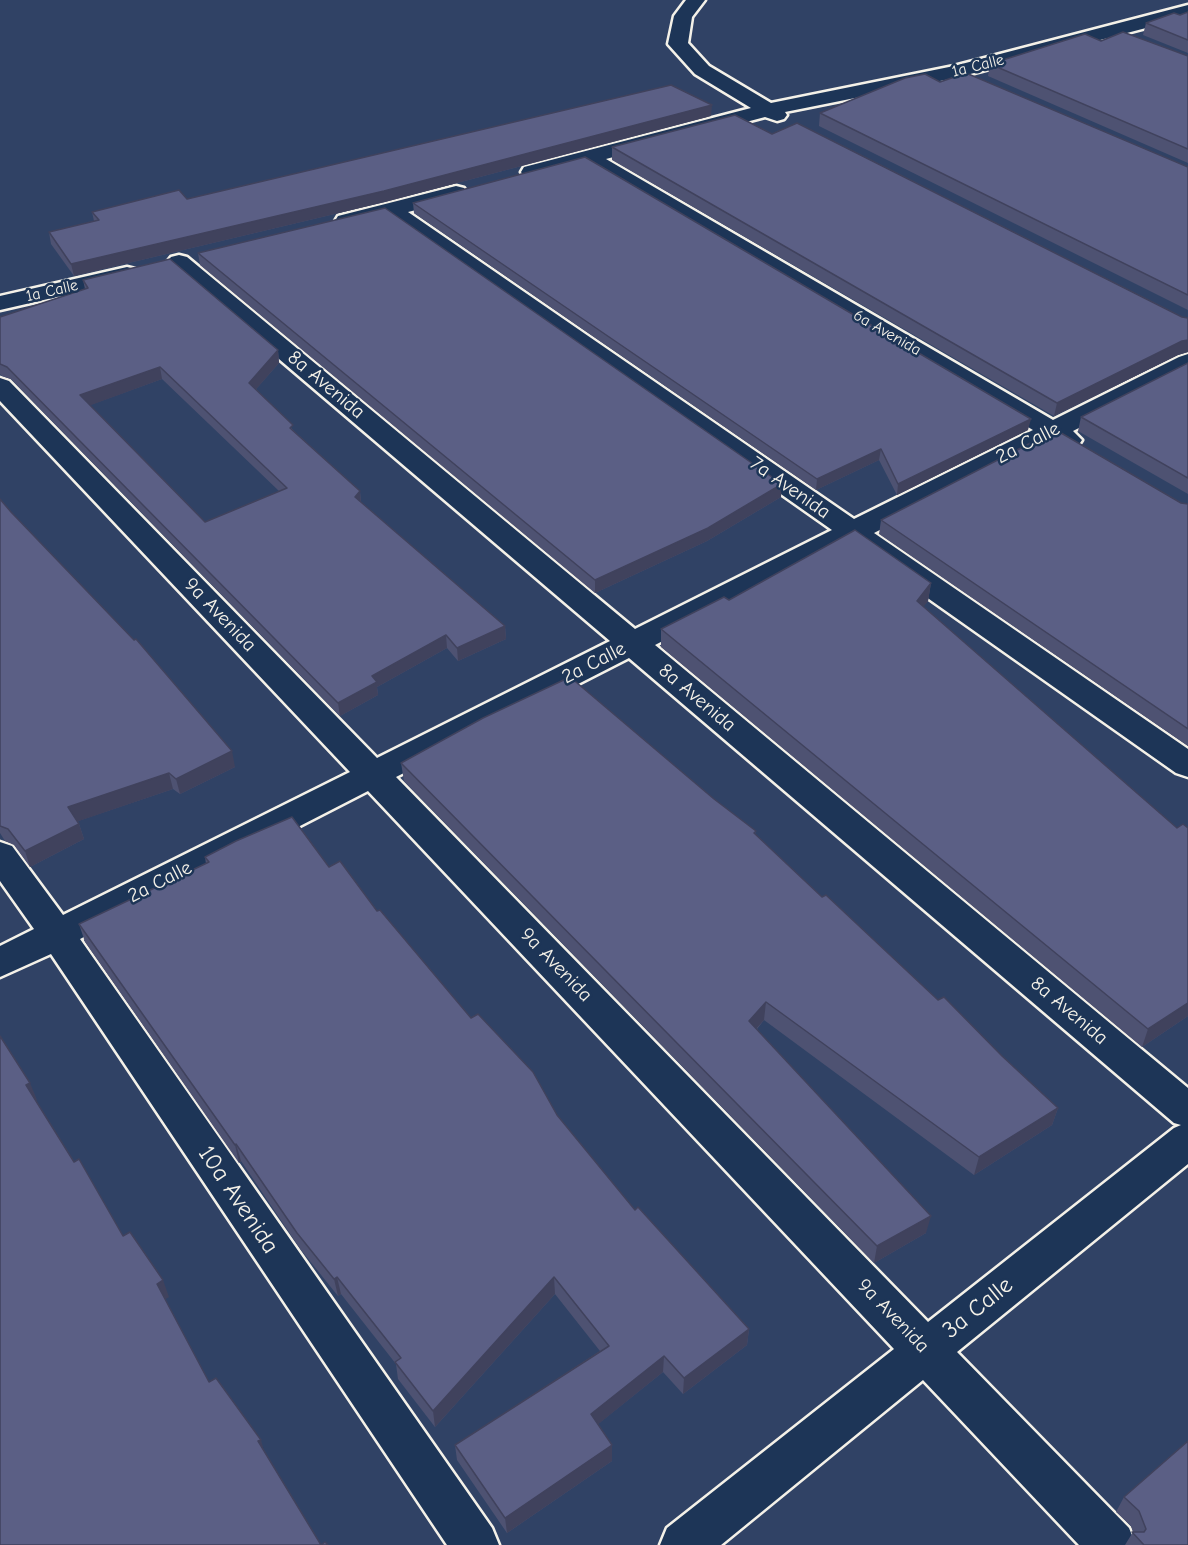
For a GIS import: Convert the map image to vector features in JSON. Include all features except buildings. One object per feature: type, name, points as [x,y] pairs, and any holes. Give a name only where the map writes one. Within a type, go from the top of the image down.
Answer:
[{"type":"street","points":[[696,0],[683,16],[678,44],[702,70],[766,110],[798,126]]},
{"type":"street","name":"1a Calle","points":[[506,179],[766,110],[955,72],[1188,11]]},
{"type":"street","points":[[1112,32],[1144,45]]},
{"type":"street","points":[[955,72],[986,86]]},
{"type":"street","name":"6a Avenida","points":[[587,157],[1092,453]]},
{"type":"street","points":[[324,227],[472,188]]},
{"type":"street","name":"7a Avenida","points":[[392,210],[1188,765]]},
{"type":"street","name":"1a Calle","points":[[0,303],[171,264]]},
{"type":"street","name":"8a Avenida","points":[[171,264],[633,643],[1188,1111]]},
{"type":"street","name":"2a Calle","points":[[0,963],[1188,362]]},
{"type":"street","name":"9a Avenida","points":[[0,386],[1112,1545]]},
{"type":"street","name":"10a Avenida","points":[[0,855],[57,934],[475,1545]]},
{"type":"street","name":"3a Calle","points":[[684,1545],[1188,1140]]}]
